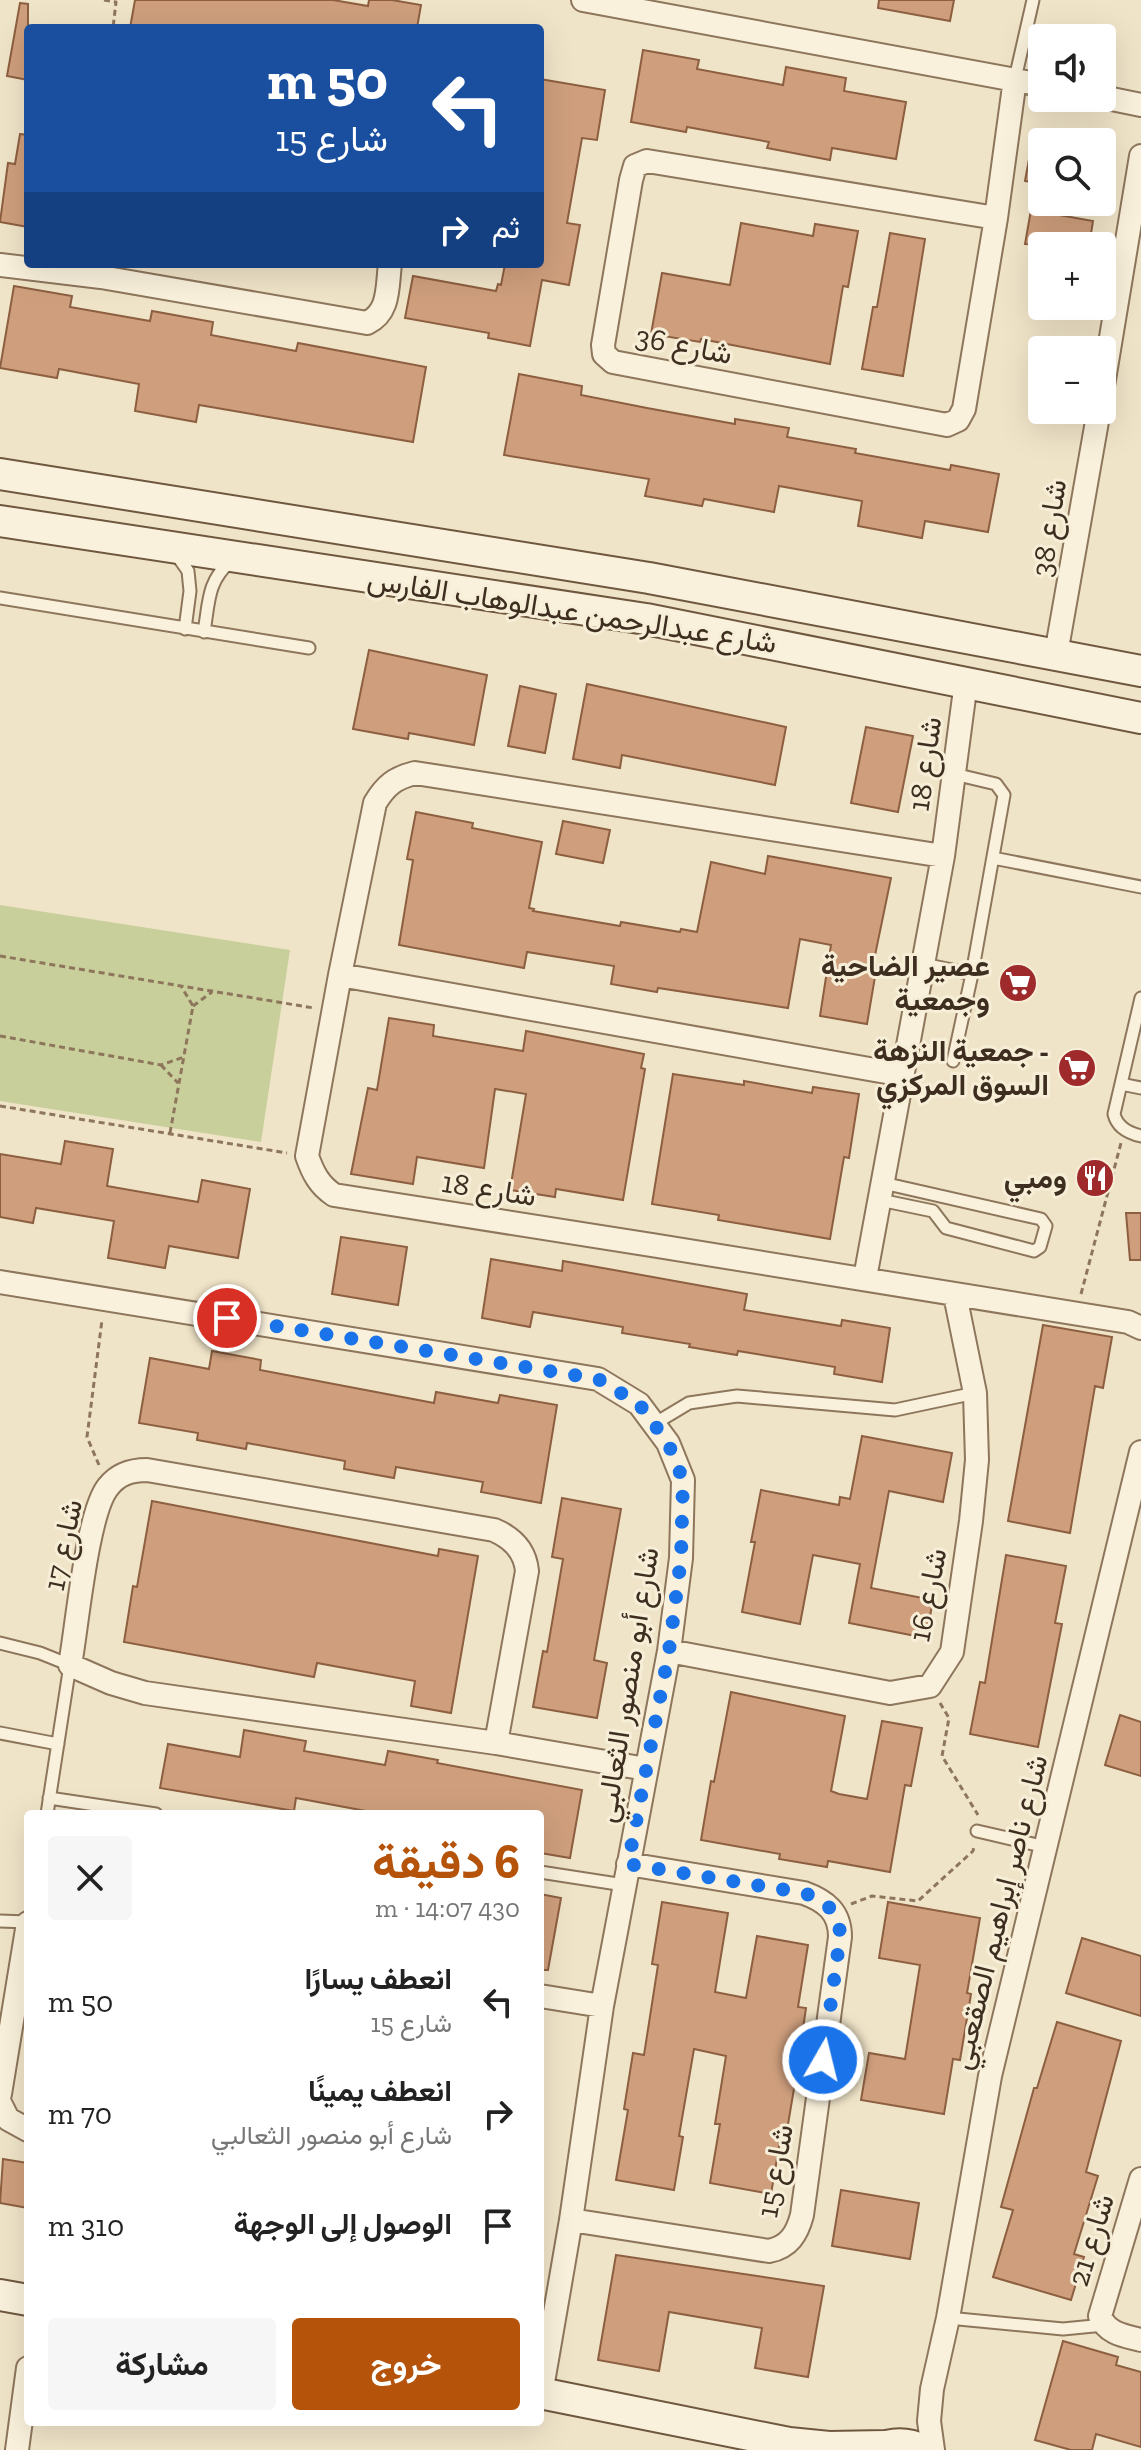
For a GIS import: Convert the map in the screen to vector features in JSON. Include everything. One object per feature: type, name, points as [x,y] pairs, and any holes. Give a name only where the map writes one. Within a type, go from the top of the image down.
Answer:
[{"type":"street","points":[[583,0],[1028,82]]},
{"type":"street","name":"شارع 36","points":[[996,218],[647,161],[635,166],[631,180],[604,354],[613,362],[947,425],[958,420],[964,409],[996,218],[1015,79]]},
{"type":"street","points":[[1116,100],[1141,105]]},
{"type":"street","points":[[1111,336],[1141,156]]},
{"type":"street","points":[[0,265],[24,266]]},
{"type":"street","points":[[61,268],[102,270],[367,323],[379,317],[384,306],[389,268]]},
{"type":"street","name":"شارع 38","points":[[1056,654],[1097,424]]},
{"type":"street","name":"شارع عبدالرحمن عبدالوهاب الفارس","points":[[0,474],[649,578],[1141,671]]},
{"type":"street","name":"شارع عبدالرحمن عبدالوهاب الفارس","points":[[0,521],[646,619],[1141,718]]},
{"type":"street","points":[[646,619],[659,611],[663,596],[661,589],[649,578]]},
{"type":"street","points":[[707,631],[696,619],[696,603],[708,593],[716,591]]},
{"type":"street","name":"شارع 18","points":[[865,1278],[943,856],[966,682]]},
{"type":"street","name":"شارع 18","points":[[943,856],[415,773],[397,777],[375,803],[307,1156],[313,1173],[322,1187],[334,1195],[865,1278],[1128,1322],[1141,1328]]},
{"type":"street","points":[[340,975],[903,1075]]},
{"type":"street","name":"شارع أبو منصور الثعالبي","points":[[0,1282],[598,1379],[639,1404],[668,1443],[683,1480],[681,1558],[669,1651],[602,2006],[571,2220],[544,2377]]},
{"type":"street","name":"شارع 16","points":[[669,1651],[890,1693],[930,1686],[952,1652],[977,1460],[975,1393],[955,1295]]},
{"type":"street","name":"شارع ناصر إبراهيم الصقعبي","points":[[933,2450],[929,2421],[932,2389],[948,2318],[990,2076],[1141,1452]]},
{"type":"street","name":"شارع 17","points":[[70,1665],[94,1518],[108,1487],[123,1474],[135,1470],[494,1530],[504,1534],[523,1554],[527,1571],[496,1743]]},
{"type":"street","points":[[70,1665],[111,1683],[145,1693],[496,1743],[646,1769]]},
{"type":"street","points":[[626,1874],[804,1893],[818,1898],[833,1910]]},
{"type":"street","name":"شارع 15","points":[[571,2220],[755,2250],[776,2250],[793,2238],[802,2215],[840,1937],[838,1918],[833,1910]]},
{"type":"street","points":[[24,1950],[1,2108],[12,2122],[24,2128]]},
{"type":"street","points":[[544,1997],[602,2006]]},
{"type":"street","name":"شارع 21","points":[[1141,2179],[1101,2312],[1104,2325],[1115,2333],[1141,2340]]},
{"type":"street","points":[[0,2295],[24,2299]]},
{"type":"street","points":[[12,2443],[24,2387]]},
{"type":"street","name":"شارع ناصر إبراهيم الصقعبي","points":[[895,2448],[914,2425],[932,2389]]},
{"type":"street","points":[[544,2395],[795,2446],[895,2448]]},
{"type":"lane","points":[[1015,79],[1033,0]]},
{"type":"lane","points":[[171,547],[188,571],[190,591],[185,629]]},
{"type":"lane","points":[[204,632],[217,573],[235,557]]},
{"type":"lane","points":[[0,598],[309,648]]},
{"type":"lane","points":[[953,1061],[1004,799],[1003,790],[992,782],[954,774]]},
{"type":"lane","points":[[993,858],[1141,887]]},
{"type":"lane","points":[[923,964],[972,974]]},
{"type":"lane","points":[[1141,998],[1138,1025],[1114,1114],[1115,1121],[1124,1129],[1141,1136]]},
{"type":"lane","points":[[1121,1084],[1141,1088]]},
{"type":"lane","points":[[882,1191],[936,1195],[1041,1219],[1046,1226],[1040,1247],[1034,1251],[946,1228],[933,1211],[882,1191]]},
{"type":"lane","points":[[933,1211],[936,1195]]},
{"type":"lane","points":[[654,1424],[689,1403],[737,1396],[895,1410],[975,1393]]},
{"type":"lane","points":[[0,1643],[31,1650],[70,1665],[48,1810]]},
{"type":"lane","points":[[0,1733],[58,1744]]},
{"type":"lane","points":[[49,1798],[129,1810]]},
{"type":"lane","points":[[977,1831],[1046,1847]]},
{"type":"lane","points":[[544,1872],[626,1874]]},
{"type":"lane","points":[[0,1921],[24,1923]]},
{"type":"lane","points":[[948,2318],[1063,2329],[1104,2325]]},
{"type":"path","points":[[104,0],[116,2],[113,24]]},
{"type":"path","points":[[0,956],[333,1011]]},
{"type":"path","points":[[170,1134],[193,1006],[181,986]]},
{"type":"path","points":[[193,1006],[213,991]]},
{"type":"path","points":[[0,1036],[161,1065],[184,1057]]},
{"type":"path","points":[[161,1065],[179,1084]]},
{"type":"path","points":[[0,1106],[307,1156]]},
{"type":"path","points":[[1077,1313],[1124,1129]]},
{"type":"path","points":[[104,1299],[87,1437],[108,1487]]},
{"type":"path","points":[[833,1910],[872,1896],[918,1901],[973,1851],[978,1815],[942,1756],[949,1718],[930,1686]]},
{"type":"green space","points":[[0,905],[290,950],[261,1142],[0,1101]]},
{"type":"building","points":[[135,0],[333,0],[368,6],[369,0],[392,0],[421,5],[418,24],[131,24]]},
{"type":"building","points":[[879,0],[954,0],[950,21],[878,8]]},
{"type":"building","points":[[20,3],[28,4],[28,24],[24,24],[24,79],[7,76]]},
{"type":"building","points":[[643,50],[699,60],[697,69],[783,85],[786,67],[846,78],[844,91],[906,102],[896,159],[832,148],[830,160],[767,148],[769,142],[687,127],[686,132],[631,122]]},
{"type":"building","points":[[544,80],[605,90],[597,140],[582,138],[567,223],[580,225],[569,285],[542,280],[530,346],[488,338],[489,333],[405,318],[413,276],[496,291],[498,284],[501,285],[504,268],[544,268]]},
{"type":"building","points":[[20,134],[24,134],[24,226],[0,222],[8,163],[15,164]]},
{"type":"building","points":[[1030,216],[1065,216],[1093,221],[1091,232],[1028,232],[1028,244],[1025,244]]},
{"type":"building","points":[[741,223],[813,236],[815,224],[858,231],[848,287],[843,286],[830,364],[701,339],[700,342],[651,334],[662,273],[730,285]]},
{"type":"building","points":[[890,233],[925,239],[903,376],[862,369]]},
{"type":"building","points":[[14,286],[72,296],[70,307],[150,321],[152,311],[213,322],[211,335],[296,351],[298,343],[426,367],[413,442],[199,405],[196,422],[135,411],[139,384],[59,369],[57,378],[0,368]]},
{"type":"building","points":[[519,374],[582,386],[581,395],[735,424],[735,419],[789,428],[787,437],[856,449],[855,453],[950,470],[951,465],[999,474],[988,532],[925,521],[922,538],[858,526],[862,501],[779,486],[774,512],[704,499],[702,506],[645,496],[649,479],[504,455]]},
{"type":"building","points":[[369,650],[487,675],[474,745],[409,733],[408,739],[353,729]]},
{"type":"building","points":[[587,684],[786,727],[775,785],[622,755],[620,768],[573,759]]},
{"type":"building","points":[[520,686],[556,694],[545,753],[508,746]]},
{"type":"building","points":[[866,727],[913,736],[898,812],[851,803]]},
{"type":"building","points":[[416,812],[473,823],[472,828],[542,842],[529,908],[620,926],[621,922],[697,932],[711,862],[765,874],[768,856],[891,878],[873,965],[877,965],[867,1024],[820,1016],[831,945],[800,939],[788,1008],[611,984],[614,966],[527,952],[524,968],[399,945],[413,860],[407,859]]},
{"type":"building","points":[[563,821],[610,830],[603,863],[556,854]]},
{"type":"building","points":[[389,1018],[434,1025],[433,1036],[523,1051],[526,1031],[644,1054],[641,1068],[645,1069],[623,1200],[556,1189],[555,1197],[510,1190],[526,1094],[495,1089],[484,1168],[417,1157],[413,1184],[351,1174],[368,1088],[377,1090]]},
{"type":"building","points":[[673,1074],[744,1085],[744,1081],[812,1093],[813,1087],[859,1094],[849,1158],[844,1157],[830,1239],[718,1220],[719,1215],[652,1204]]},
{"type":"building","points":[[65,1141],[113,1149],[107,1186],[198,1202],[202,1180],[250,1189],[238,1258],[169,1246],[165,1268],[108,1258],[114,1221],[36,1208],[33,1223],[0,1217],[0,1154],[61,1164]]},
{"type":"building","points":[[1126,1213],[1141,1213],[1141,1260],[1130,1260]]},
{"type":"building","points":[[341,1237],[407,1247],[398,1305],[332,1294]]},
{"type":"building","points":[[491,1259],[562,1271],[563,1261],[747,1294],[744,1310],[841,1326],[842,1320],[890,1328],[882,1382],[834,1374],[835,1367],[738,1351],[737,1355],[689,1347],[690,1344],[622,1333],[623,1327],[533,1312],[530,1327],[482,1318]]},
{"type":"building","points":[[1043,1325],[1112,1337],[1103,1388],[1095,1386],[1070,1533],[1008,1521]]},
{"type":"building","points":[[212,1351],[261,1360],[260,1370],[434,1403],[436,1392],[498,1403],[500,1395],[557,1405],[541,1503],[481,1492],[483,1482],[396,1467],[394,1478],[344,1469],[345,1461],[247,1443],[246,1449],[197,1440],[198,1433],[139,1423],[150,1358],[209,1369]]},
{"type":"building","points":[[862,1436],[952,1453],[943,1502],[889,1491],[871,1588],[933,1600],[926,1638],[849,1623],[860,1564],[813,1555],[800,1624],[742,1612],[761,1490],[839,1505],[840,1497],[850,1499]]},
{"type":"building","points":[[562,1498],[621,1509],[594,1660],[607,1663],[597,1718],[533,1707],[543,1651],[547,1652],[563,1559],[552,1557]]},
{"type":"building","points":[[152,1501],[438,1556],[439,1549],[478,1556],[451,1713],[411,1706],[415,1681],[317,1663],[314,1677],[124,1642]]},
{"type":"building","points":[[1006,1555],[1066,1566],[1055,1623],[1062,1624],[1038,1747],[970,1734],[980,1682],[985,1683]]},
{"type":"building","points":[[731,1692],[845,1716],[831,1791],[839,1794],[867,1799],[882,1721],[922,1728],[911,1786],[905,1785],[890,1872],[828,1861],[827,1867],[779,1859],[780,1854],[701,1840]]},
{"type":"building","points":[[1120,1715],[1141,1722],[1141,1776],[1105,1765]]},
{"type":"building","points":[[244,1730],[306,1741],[304,1751],[385,1765],[388,1751],[582,1790],[570,1858],[544,1854],[544,1810],[360,1810],[296,1798],[294,1810],[288,1810],[160,1788],[168,1744],[240,1757]]},
{"type":"building","points":[[544,1895],[561,1898],[548,1970],[544,1970]]},
{"type":"building","points":[[662,1902],[728,1913],[715,1992],[746,1998],[757,1936],[808,1945],[798,2007],[806,2008],[796,2077],[786,2136],[781,2135],[771,2194],[710,2183],[720,2124],[715,2124],[726,2056],[694,2049],[679,2136],[683,2137],[674,2190],[616,2180],[628,2110],[624,2109],[633,2053],[644,2055],[658,1965],[652,1964]]},
{"type":"building","points":[[888,1902],[980,1918],[967,1993],[971,1994],[960,2060],[953,2059],[944,2114],[861,2100],[869,2053],[905,2059],[920,1965],[879,1958]]},
{"type":"building","points":[[1082,1938],[1141,1956],[1141,2016],[1066,1993]]},
{"type":"building","points":[[1057,2022],[1121,2041],[1086,2172],[1098,2176],[1074,2254],[1084,2257],[1071,2300],[993,2277],[1013,2210],[1001,2207],[1034,2088],[1037,2088]]},
{"type":"building","points":[[3,2159],[24,2162],[24,2207],[0,2203]]},
{"type":"building","points":[[841,2190],[919,2203],[910,2259],[832,2246]]},
{"type":"building","points":[[616,2255],[824,2286],[808,2377],[755,2368],[762,2328],[669,2312],[659,2371],[598,2360]]},
{"type":"building","points":[[1063,2341],[1118,2357],[1116,2365],[1141,2372],[1141,2447],[1096,2434],[1092,2450],[1071,2450],[1035,2440]]},
{"type":"place","name":"عصير الضاحية وجمعية","points":[[1018,983]]},
{"type":"place","name":"جمعية النزهة - السوق المركزي","points":[[1077,1068]]},
{"type":"place","name":"ومبي","points":[[1095,1178]]},
{"type":"route","points":[[227,1318],[598,1379],[639,1404],[668,1443],[683,1480],[681,1558],[669,1651],[628,1864],[804,1893],[818,1898],[833,1910],[838,1918],[840,1937],[823,2060]]}]
